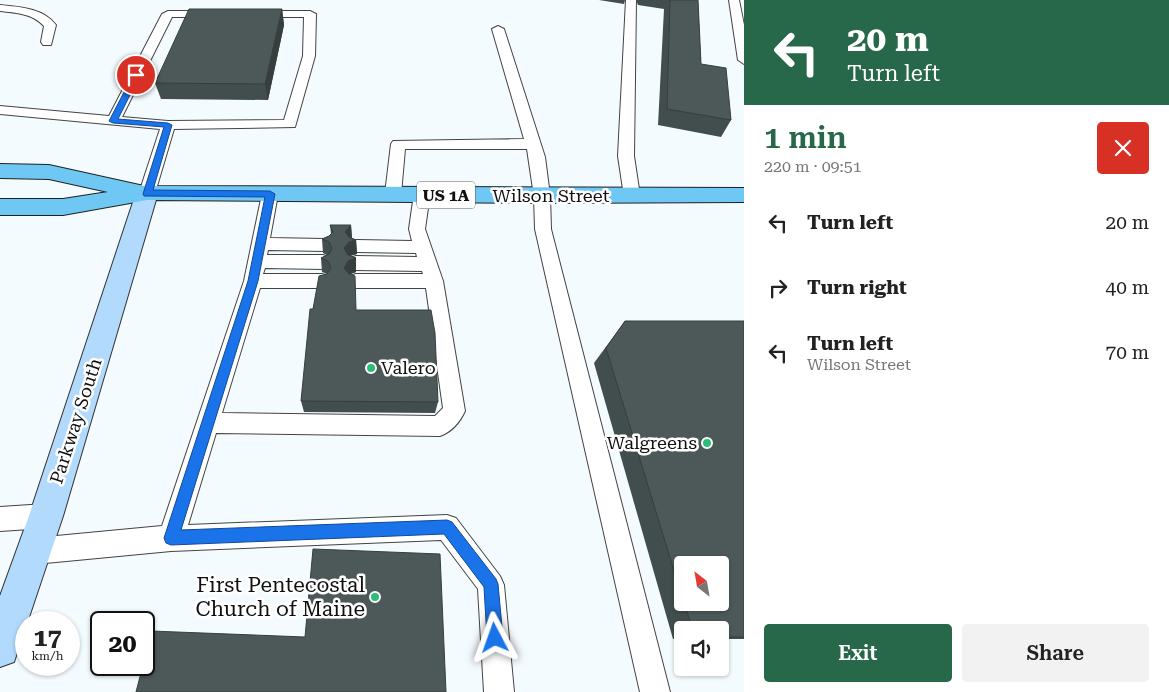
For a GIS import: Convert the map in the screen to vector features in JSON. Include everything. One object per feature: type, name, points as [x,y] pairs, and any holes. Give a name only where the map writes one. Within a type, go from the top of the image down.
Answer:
[{"type":"main road","name":"Wilson Street","points":[[0,171],[49,172],[148,194]]},
{"type":"main road","name":"Wilson Street","points":[[0,207],[63,207],[148,194],[744,195]]},
{"type":"main road","name":"Parkway South","points":[[0,648],[46,516],[148,194]]},
{"type":"lane","points":[[631,0],[626,156],[632,196]]},
{"type":"lane","points":[[734,0],[744,60]]},
{"type":"lane","points":[[0,8],[37,14],[45,18],[50,25],[47,42]]},
{"type":"lane","points":[[113,121],[168,14],[225,14]]},
{"type":"lane","points":[[0,110],[168,125],[290,124],[309,56],[310,14],[244,14]]},
{"type":"lane","points":[[498,29],[533,144],[542,196],[543,229],[654,692]]},
{"type":"lane","points":[[148,194],[168,125]]},
{"type":"lane","points":[[393,194],[398,144],[533,144]]},
{"type":"lane","points":[[171,538],[257,262],[270,194]]},
{"type":"lane","points":[[207,423],[440,426],[454,411],[429,264],[417,230],[422,194]]},
{"type":"lane","points":[[257,262],[323,254]]},
{"type":"lane","points":[[257,262],[322,281]]},
{"type":"lane","points":[[429,264],[356,263],[429,264]]},
{"type":"lane","points":[[0,519],[46,516]]},
{"type":"lane","points":[[34,551],[171,538],[447,527],[491,584],[498,692]]},
{"type":"building","points":[[670,0],[698,0],[701,64],[726,68],[731,120],[667,109]]},
{"type":"building","points":[[189,9],[282,9],[265,84],[155,83]]},
{"type":"building","name":"Valero","points":[[330,225],[351,225],[345,232],[349,237],[356,240],[349,242],[344,248],[348,255],[356,258],[348,261],[344,268],[349,274],[355,276],[356,310],[431,310],[435,333],[438,402],[301,401],[310,309],[313,309],[319,276],[327,274],[331,268],[328,261],[321,258],[329,254],[332,249],[329,242],[322,239],[333,232]]},
{"type":"building","points":[[625,321],[744,321],[744,637],[729,637],[729,621],[690,621],[687,611],[729,611],[729,556],[674,556],[674,571],[606,348]]},
{"type":"building","name":"First Pentecostal Church of Maine","points":[[313,549],[440,554],[446,692],[136,692],[140,676],[155,676],[155,631],[305,637]]},
{"type":"place","name":"Valero","points":[[371,368]]},
{"type":"place","name":"Walgreens","points":[[707,443]]},
{"type":"place","name":"First Pentecostal Church of Maine","points":[[375,597]]},
{"type":"route","points":[[136,75],[113,121],[168,125],[148,194],[270,194],[253,281],[171,538],[447,527],[491,584],[495,638]]}]
